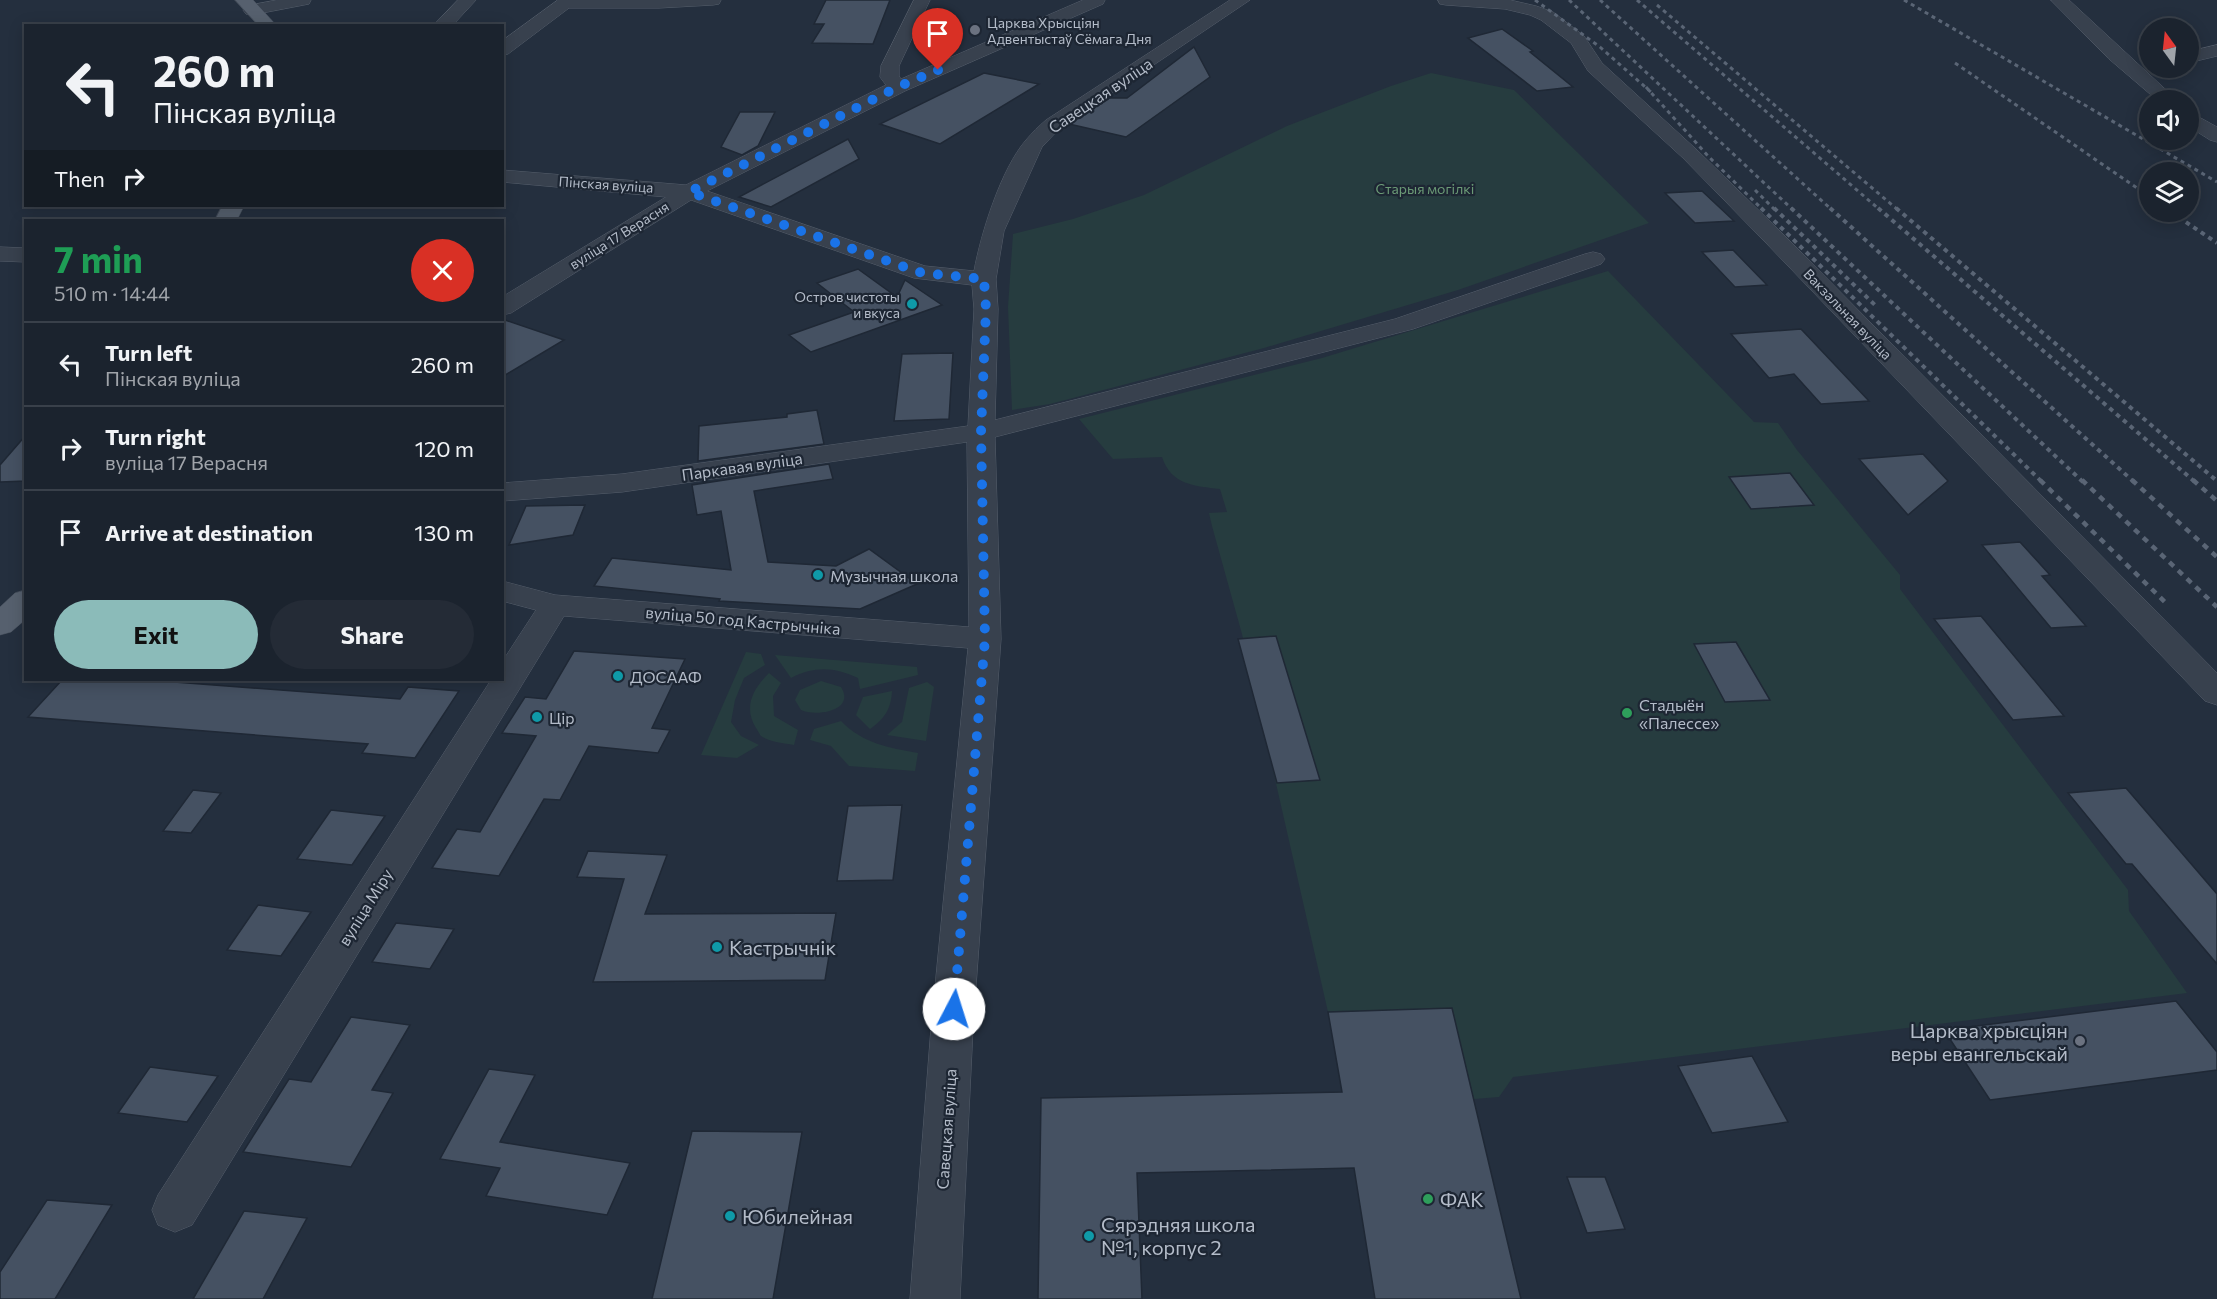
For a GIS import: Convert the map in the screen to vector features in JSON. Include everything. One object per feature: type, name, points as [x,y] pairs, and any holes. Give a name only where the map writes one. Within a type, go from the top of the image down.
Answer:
[{"type":"main road","points":[[248,5],[267,24]]},
{"type":"main road","points":[[0,624],[24,602]]},
{"type":"street","points":[[248,5],[303,0]]},
{"type":"street","points":[[443,24],[468,0]]},
{"type":"street","points":[[504,49],[567,2],[659,3],[714,0]]},
{"type":"street","points":[[898,87],[889,77],[890,66],[922,0]]},
{"type":"street","name":"вуліца 17 Верасня","points":[[504,307],[689,192],[898,87],[1097,0]]},
{"type":"street","name":"Савецкая вуліца","points":[[934,1299],[952,1028],[985,639],[981,432],[986,309],[984,279],[993,231],[1019,170],[1033,144],[1053,124],[1242,0]]},
{"type":"street","name":"Вакзальная вуліца","points":[[1446,0],[1505,4],[1536,11],[1578,40],[1595,67],[1690,154],[1775,239],[2217,693]]},
{"type":"street","points":[[2059,0],[2139,67]]},
{"type":"street","points":[[2199,55],[2217,50]]},
{"type":"street","points":[[2149,78],[2159,90]]},
{"type":"street","points":[[2199,124],[2217,136]]},
{"type":"street","name":"Пінская вуліца","points":[[504,176],[689,192],[922,273],[984,279]]},
{"type":"street","points":[[0,254],[24,255]]},
{"type":"street","name":"Паркавая вуліца","points":[[504,492],[622,483],[981,432],[1404,324],[1593,259]]},
{"type":"street","name":"вуліца 50 год Кастрычніка","points":[[504,592],[555,605],[985,639]]},
{"type":"street","name":"вуліца Міру","points":[[175,1210],[555,605]]},
{"type":"green space","name":"Старыя могілкі","points":[[1431,73],[1514,90],[1649,223],[1458,290],[1264,348],[1050,404],[1012,410],[1008,307],[1013,234],[1073,219],[1144,195],[1287,126]]},
{"type":"green space","name":"Стадыён «Палессе»","points":[[1608,271],[1754,422],[1778,423],[1797,450],[1900,575],[1900,589],[2128,890],[2129,911],[2187,993],[1513,1077],[1499,1097],[1474,1099],[1452,1009],[1328,1012],[1242,634],[1209,513],[1227,512],[1220,489],[1193,485],[1178,479],[1171,473],[1162,457],[1113,459],[1079,419],[1322,358]]},
{"type":"green space","points":[[746,652],[761,654],[765,665],[744,678],[735,700],[731,722],[741,736],[759,745],[737,758],[701,755]]},
{"type":"green space","points":[[775,655],[917,667],[918,675],[860,689],[858,678],[833,670],[808,671],[791,678]]},
{"type":"green space","points":[[769,673],[781,683],[773,696],[774,716],[798,730],[794,745],[764,738],[752,720],[750,706],[754,692]]},
{"type":"green space","points":[[821,681],[841,687],[844,695],[843,702],[839,707],[824,712],[801,710],[795,700],[800,690]]},
{"type":"green space","points":[[927,682],[934,687],[926,741],[887,735],[902,722],[909,688]]},
{"type":"green space","points":[[892,691],[886,713],[870,729],[856,715],[863,697]]},
{"type":"green space","points":[[841,721],[858,735],[867,739],[918,753],[915,771],[849,766],[831,746],[810,740],[814,729]]},
{"type":"building","points":[[826,0],[890,0],[873,44],[812,43],[824,24],[814,24]]},
{"type":"building","points":[[1502,29],[1533,51],[1530,52],[1573,87],[1537,91],[1468,38]]},
{"type":"building","points":[[1194,47],[1210,77],[1126,137],[1069,124],[1109,98],[1127,98]]},
{"type":"building","points":[[984,73],[1039,84],[940,144],[880,124]]},
{"type":"building","points":[[740,112],[775,112],[758,146],[742,155],[721,147]]},
{"type":"building","points":[[848,139],[859,159],[771,207],[739,197]]},
{"type":"building","points":[[1702,191],[1734,221],[1695,223],[1665,193]]},
{"type":"building","points":[[1733,250],[1767,285],[1735,287],[1702,252]]},
{"type":"building","points":[[858,269],[897,297],[905,280],[942,305],[811,352],[789,335],[854,312],[817,283]]},
{"type":"building","points":[[504,320],[564,340],[504,376]]},
{"type":"building","points":[[1801,329],[1869,401],[1821,404],[1794,374],[1769,378],[1731,334]]},
{"type":"building","points":[[953,353],[949,419],[894,421],[902,354]]},
{"type":"building","points":[[817,410],[824,444],[698,461],[699,426],[787,417],[787,414]]},
{"type":"building","points":[[24,437],[24,481],[0,482],[0,465]]},
{"type":"building","points":[[1923,454],[1948,481],[1908,515],[1859,459]]},
{"type":"building","points":[[829,464],[833,479],[754,491],[768,562],[836,566],[869,549],[917,584],[860,609],[719,601],[720,599],[594,586],[612,558],[731,570],[721,511],[697,515],[692,485]]},
{"type":"building","points":[[1790,473],[1814,505],[1751,509],[1729,477]]},
{"type":"building","points":[[585,505],[573,535],[509,545],[526,506]]},
{"type":"building","points":[[2020,542],[2050,575],[2042,576],[2086,626],[2051,628],[1982,545]]},
{"type":"building","points":[[1981,616],[2064,716],[2013,720],[1934,619]]},
{"type":"building","points":[[1276,636],[1320,780],[1277,783],[1238,639]]},
{"type":"building","points":[[1736,642],[1770,700],[1725,702],[1694,644]]},
{"type":"building","points":[[574,651],[685,659],[652,728],[670,730],[658,753],[589,746],[560,800],[544,799],[499,876],[432,868],[457,829],[480,832],[536,736],[502,733],[525,697],[546,699]]},
{"type":"building","points":[[61,681],[161,681],[400,699],[408,687],[459,691],[415,758],[362,753],[368,744],[28,717]]},
{"type":"building","points":[[2126,788],[2217,894],[2217,964],[2132,864],[2126,864],[2068,793]]},
{"type":"building","points":[[193,790],[221,793],[191,833],[163,831]]},
{"type":"building","points":[[902,805],[893,880],[837,881],[848,806]]},
{"type":"building","points":[[331,810],[385,816],[352,865],[297,859]]},
{"type":"building","name":"Кастрычнік","points":[[588,851],[667,855],[645,914],[836,913],[825,980],[593,982],[624,879],[577,877]]},
{"type":"building","points":[[258,905],[311,912],[281,956],[227,950]]},
{"type":"building","points":[[396,923],[454,929],[430,969],[372,962]]},
{"type":"building","name":"Царква хрысціян веры евангельскай","points":[[2176,1001],[2217,1052],[2217,1070],[1990,1100],[1944,1030]]},
{"type":"building","points":[[1452,1008],[1521,1299],[1375,1299],[1354,1168],[1137,1173],[1142,1299],[1038,1299],[1041,1098],[1342,1092],[1328,1012]]},
{"type":"building","points":[[351,1017],[410,1025],[372,1090],[393,1093],[351,1167],[243,1152],[289,1079],[311,1082]]},
{"type":"building","points":[[1752,1056],[1788,1122],[1712,1133],[1678,1066]]},
{"type":"building","points":[[150,1067],[218,1076],[187,1122],[118,1113]]},
{"type":"building","points":[[489,1069],[535,1075],[500,1142],[630,1163],[607,1215],[486,1196],[500,1168],[440,1159]]},
{"type":"building","name":"Юбилейная","points":[[692,1131],[802,1132],[773,1299],[652,1299]]},
{"type":"building","points":[[1567,1177],[1605,1177],[1625,1229],[1587,1233]]},
{"type":"building","points":[[47,1200],[112,1205],[55,1299],[0,1299],[0,1272]]},
{"type":"building","points":[[244,1211],[307,1218],[263,1299],[193,1299]]},
{"type":"railway","points":[[1535,0],[1600,47],[1649,90]]},
{"type":"railway","points":[[1569,0],[1793,210]]},
{"type":"railway","points":[[1600,0],[1832,210]]},
{"type":"railway","points":[[1637,0],[1880,210]]},
{"type":"railway","points":[[1904,0],[2217,182]]},
{"type":"railway","points":[[1657,5],[1898,210]]},
{"type":"railway","points":[[1955,63],[2139,189]]},
{"type":"railway","points":[[1646,87],[1649,90]]},
{"type":"railway","points":[[1649,90],[1709,157],[1763,210]]},
{"type":"railway","points":[[1755,190],[1775,210]]},
{"type":"railway","points":[[1761,208],[2042,482]]},
{"type":"railway","points":[[1774,208],[1877,307]]},
{"type":"railway","points":[[1791,208],[2083,482]]},
{"type":"railway","points":[[1830,208],[2134,482]]},
{"type":"railway","points":[[1878,208],[2195,482]]},
{"type":"railway","points":[[1896,208],[2217,481]]},
{"type":"railway","points":[[2186,222],[2217,243]]},
{"type":"railway","points":[[2040,480],[2168,605]]},
{"type":"railway","points":[[2082,480],[2217,607]]},
{"type":"railway","points":[[2132,480],[2217,557]]},
{"type":"railway","points":[[2193,480],[2217,501]]},
{"type":"place","name":"Царква Хрысціян Адвентыстаў Сёмага Дня","points":[[975,30]]},
{"type":"place","name":"Остров чистоты и вкуса","points":[[912,304]]},
{"type":"place","name":"Музычная школа","points":[[818,575]]},
{"type":"place","name":"ДОСААФ","points":[[618,676]]},
{"type":"place","name":"Стадыён «Палессе»","points":[[1627,713]]},
{"type":"place","name":"Цір","points":[[537,717]]},
{"type":"place","name":"Кастрычнік","points":[[717,947]]},
{"type":"place","name":"Царква хрысціян веры евангельскай","points":[[2080,1041]]},
{"type":"place","name":"ФАК","points":[[1428,1199]]},
{"type":"place","name":"Юбилейная","points":[[730,1216]]},
{"type":"place","name":"Сярэдняя школа №1, корпус 2","points":[[1089,1236]]},
{"type":"route","points":[[938,70],[898,87],[689,192],[922,273],[984,279],[986,309],[981,432],[985,639],[954,1009]]}]
